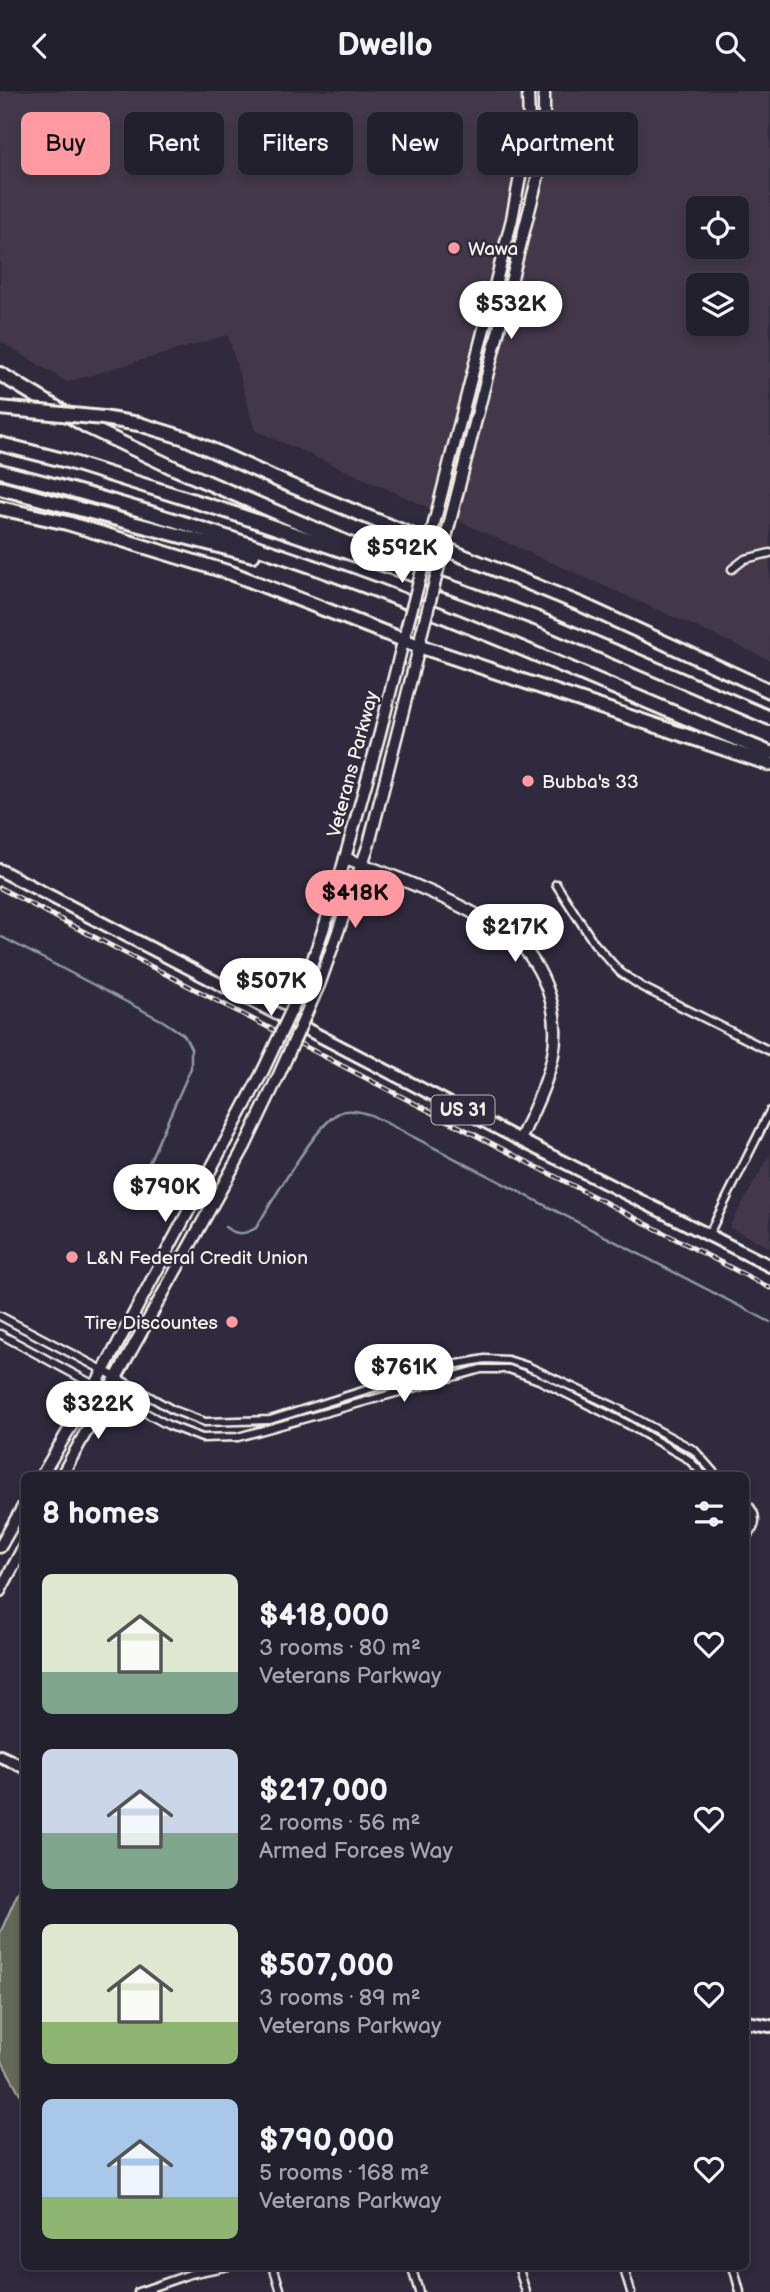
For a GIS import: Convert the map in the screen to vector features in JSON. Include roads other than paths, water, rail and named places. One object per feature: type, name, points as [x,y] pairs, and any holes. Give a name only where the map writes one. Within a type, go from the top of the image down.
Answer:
[{"type":"highway","points":[[0,374],[88,427],[162,462],[456,589]]},
{"type":"highway","points":[[5,408],[103,418],[139,424],[185,437],[429,545],[580,604],[770,691]]},
{"type":"highway","points":[[0,444],[67,461],[229,512],[456,589],[538,619],[770,718]]},
{"type":"highway","points":[[0,471],[163,516],[352,583],[500,639],[770,753]]},
{"type":"highway","points":[[0,488],[139,523],[352,583]]},
{"type":"highway","points":[[0,510],[67,523],[231,573],[770,764]]},
{"type":"main road","name":"Veterans Parkway","points":[[44,1472],[96,1385],[262,1073],[307,977],[325,926],[429,545],[514,209],[529,129],[528,91]]},
{"type":"main road","name":"Veterans Parkway","points":[[64,1472],[245,1146],[318,985],[362,864],[382,799],[541,164],[544,91]]},
{"type":"main road","points":[[345,858],[388,873],[454,903],[505,931],[538,966],[551,999],[553,1054],[542,1091],[520,1140]]},
{"type":"main road","name":"US 31","points":[[0,870],[520,1140],[770,1266]]},
{"type":"main road","points":[[0,1547],[21,1510]]},
{"type":"main road","points":[[0,1591],[21,1552]]},
{"type":"main road","points":[[0,1756],[21,1766]]},
{"type":"main road","points":[[749,2022],[770,2026]]},
{"type":"street","points":[[732,569],[745,558],[770,553]]},
{"type":"street","points":[[556,884],[594,943],[620,972],[642,987],[770,1051]]},
{"type":"street","points":[[709,1234],[770,1111]]},
{"type":"street","points":[[0,1316],[104,1370],[173,1410],[205,1422],[270,1420],[436,1368],[485,1359],[508,1360],[527,1366],[613,1406],[694,1450],[713,1472]]},
{"type":"street","points":[[0,1334],[168,1425],[202,1437],[238,1437],[481,1369],[509,1369],[539,1380],[627,1424],[688,1459],[702,1472]]},
{"type":"street","points":[[749,1506],[756,1520],[749,1534]]},
{"type":"street","points":[[189,2270],[190,2274]]},
{"type":"street","points":[[138,2292],[209,2270]]},
{"type":"street","points":[[274,2270],[281,2292]]},
{"type":"street","points":[[412,2270],[419,2292]]},
{"type":"street","points":[[519,2270],[526,2292]]},
{"type":"street","points":[[624,2270],[631,2292]]},
{"type":"street","points":[[734,2270],[740,2292]]},
{"type":"waterway","points":[[0,936],[163,1021],[184,1035],[191,1048],[191,1068],[144,1174],[149,1186],[169,1196]]},
{"type":"waterway","points":[[225,1227],[240,1233],[256,1228],[318,1132],[339,1113],[359,1112],[371,1115],[770,1322]]},
{"type":"railway","points":[[0,888],[770,1288]]},
{"type":"place","name":"Wawa","points":[[454,248]]},
{"type":"place","name":"Bubba's 33","points":[[528,781]]},
{"type":"place","name":"L&N Federal Credit Union","points":[[72,1257]]},
{"type":"place","name":"Tire Discountes","points":[[232,1322]]}]
